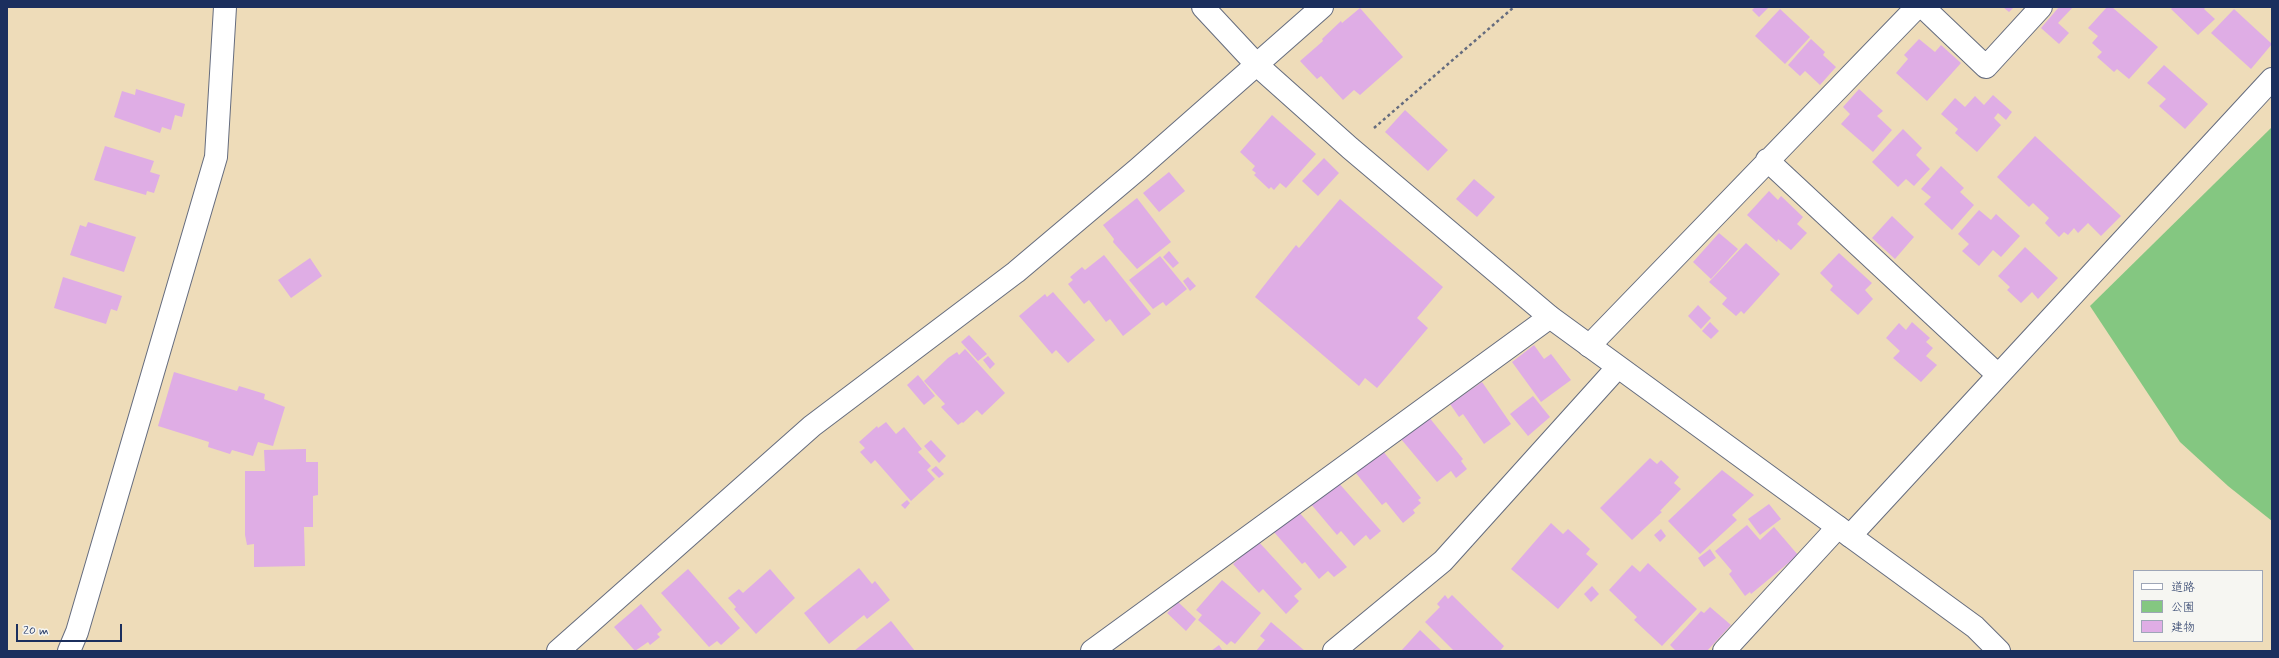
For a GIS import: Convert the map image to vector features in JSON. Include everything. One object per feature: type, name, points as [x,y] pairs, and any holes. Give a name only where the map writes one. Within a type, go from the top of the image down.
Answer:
[{"type":"street","points":[[69,651],[79,624],[216,157],[225,7]]},
{"type":"street","points":[[1203,7],[1257,64],[1350,148],[1550,317],[1617,368],[1975,627],[2000,651]]},
{"type":"street","points":[[558,651],[812,426],[1016,272],[1138,169],[1322,7]]},
{"type":"street","points":[[1589,346],[1767,160],[1917,7]]},
{"type":"street","points":[[1923,7],[1986,67],[2041,7]]},
{"type":"street","points":[[1724,651],[1844,532],[1998,375],[2272,79]]},
{"type":"street","points":[[1767,160],[1998,375]]},
{"type":"street","points":[[1092,651],[1550,317]]},
{"type":"street","points":[[1334,651],[1443,561],[1617,368]]},
{"type":"path","points":[[1350,148],[1446,68],[1514,7]]},
{"type":"green space","points":[[2272,127],[2272,521],[2228,486],[2180,442],[2090,306]]},
{"type":"building","points":[[1755,7],[1769,7],[1759,17],[1752,10]]},
{"type":"building","points":[[2003,7],[2014,7],[2009,12]]},
{"type":"building","points":[[2059,7],[2073,7],[2058,23],[2069,33],[2059,44],[2041,28]]},
{"type":"building","points":[[2107,7],[2112,7],[2158,47],[2129,79],[2117,69],[2114,72],[2097,57],[2102,52],[2092,43],[2098,36],[2088,28]]},
{"type":"building","points":[[2173,7],[2206,7],[2204,9],[2215,19],[2198,35],[2171,9]]},
{"type":"building","points":[[1360,8],[1403,57],[1360,95],[1354,90],[1343,100],[1321,76],[1317,79],[1300,61],[1323,41],[1322,39],[1341,21],[1342,23]]},
{"type":"building","points":[[1780,9],[1810,37],[1785,64],[1755,36]]},
{"type":"building","points":[[2234,9],[2272,44],[2251,69],[2211,33]]},
{"type":"building","points":[[1811,39],[1825,52],[1823,55],[1836,67],[1820,85],[1805,71],[1800,76],[1788,65]]},
{"type":"building","points":[[1919,39],[1935,52],[1941,45],[1961,63],[1927,101],[1896,73],[1908,59],[1904,55]]},
{"type":"building","points":[[2164,65],[2208,104],[2185,129],[2159,106],[2166,99],[2147,83]]},
{"type":"building","points":[[136,89],[185,104],[182,117],[175,115],[171,130],[162,127],[160,133],[114,117],[122,91],[135,95]]},
{"type":"building","points":[[1859,89],[1883,111],[1877,116],[1892,130],[1873,152],[1841,124],[1850,114],[1843,107]]},
{"type":"building","points":[[1993,95],[2012,112],[2006,120],[1998,113],[1994,118],[2001,125],[1977,152],[1955,133],[1958,129],[1941,114],[1955,98],[1965,107],[1975,96],[1984,105]]},
{"type":"building","points":[[1405,110],[1448,150],[1428,171],[1385,132]]},
{"type":"building","points":[[1272,115],[1316,154],[1286,188],[1280,183],[1274,190],[1271,187],[1269,189],[1254,175],[1256,173],[1252,170],[1255,166],[1240,152]]},
{"type":"building","points":[[1903,129],[1922,148],[1916,155],[1930,169],[1914,186],[1906,179],[1898,187],[1872,162]]},
{"type":"building","points":[[2035,136],[2121,216],[2101,236],[2088,223],[2078,233],[2074,228],[2068,235],[2064,232],[2059,237],[2045,223],[2049,218],[2033,203],[2029,207],[1997,177]]},
{"type":"building","points":[[105,146],[154,161],[150,172],[160,175],[154,193],[147,191],[146,195],[94,180]]},
{"type":"building","points":[[1324,158],[1339,173],[1318,196],[1302,181]]},
{"type":"building","points":[[1941,166],[1964,188],[1960,192],[1974,205],[1952,230],[1924,204],[1931,197],[1921,189]]},
{"type":"building","points":[[1169,172],[1185,191],[1159,212],[1143,193]]},
{"type":"building","points":[[1474,179],[1495,197],[1477,217],[1456,199]]},
{"type":"building","points":[[1769,191],[1778,200],[1781,196],[1803,217],[1797,224],[1807,233],[1791,250],[1778,239],[1777,242],[1747,215]]},
{"type":"building","points":[[1137,198],[1171,242],[1137,269],[1113,242],[1114,239],[1103,225]]},
{"type":"building","points":[[1340,199],[1443,287],[1417,318],[1428,328],[1377,388],[1365,378],[1359,386],[1255,297],[1296,245],[1299,248]]},
{"type":"building","points":[[1979,210],[1991,220],[1996,214],[2020,236],[2001,257],[1993,250],[1979,266],[1962,251],[1969,244],[1958,234]]},
{"type":"building","points":[[1892,216],[1914,237],[1895,259],[1872,238]]},
{"type":"building","points":[[88,222],[136,237],[124,272],[70,255],[80,225],[86,227]]},
{"type":"building","points":[[1719,233],[1738,249],[1711,279],[1693,262]]},
{"type":"building","points":[[1746,243],[1780,274],[1744,314],[1741,311],[1736,316],[1722,304],[1727,298],[1709,282]]},
{"type":"building","points":[[2025,247],[2058,278],[2038,299],[2032,292],[2021,303],[2007,290],[2010,287],[1998,276]]},
{"type":"building","points":[[1169,251],[1179,263],[1173,268],[1163,257]]},
{"type":"building","points":[[1839,253],[1872,283],[1865,290],[1873,299],[1858,315],[1830,290],[1833,286],[1820,273]]},
{"type":"building","points":[[1104,255],[1151,314],[1123,336],[1110,319],[1106,322],[1089,300],[1084,304],[1068,284],[1073,280],[1070,277],[1082,267],[1085,270]]},
{"type":"building","points":[[1160,256],[1187,289],[1166,306],[1163,302],[1153,309],[1129,280]]},
{"type":"building","points":[[310,258],[322,276],[291,298],[278,280]]},
{"type":"building","points":[[63,277],[122,296],[117,311],[111,309],[106,324],[54,308]]},
{"type":"building","points":[[1188,277],[1196,286],[1190,291],[1183,281]]},
{"type":"building","points":[[1053,292],[1095,340],[1068,363],[1056,350],[1052,354],[1019,316],[1045,294],[1047,297]]},
{"type":"building","points":[[1698,305],[1711,318],[1701,329],[1688,316]]},
{"type":"building","points":[[1710,322],[1719,331],[1711,339],[1702,331]]},
{"type":"building","points":[[1912,322],[1930,338],[1926,342],[1933,348],[1926,356],[1937,365],[1921,382],[1893,358],[1900,351],[1886,338],[1899,323],[1906,330]]},
{"type":"building","points":[[969,335],[987,354],[978,361],[961,342]]},
{"type":"building","points":[[1534,345],[1544,359],[1551,354],[1571,380],[1541,402],[1512,362]]},
{"type":"building","points":[[965,349],[1005,393],[982,415],[977,410],[963,423],[962,422],[958,425],[941,407],[945,404],[924,381],[948,358],[957,352],[959,355]]},
{"type":"building","points":[[988,356],[995,364],[990,369],[983,360]]},
{"type":"building","points":[[174,372],[237,391],[239,386],[265,394],[264,399],[285,407],[273,446],[258,442],[253,456],[232,450],[230,454],[208,447],[209,442],[158,426]]},
{"type":"building","points":[[918,375],[935,396],[924,405],[907,385]]},
{"type":"building","points":[[1482,382],[1511,424],[1484,444],[1463,414],[1459,417],[1450,404]]},
{"type":"building","points":[[1533,396],[1550,417],[1528,436],[1510,414]]},
{"type":"building","points":[[1428,416],[1463,459],[1461,461],[1467,469],[1456,478],[1451,471],[1437,482],[1401,439]]},
{"type":"building","points":[[886,422],[896,434],[904,427],[922,449],[918,452],[931,466],[927,470],[935,479],[911,501],[875,460],[871,464],[860,452],[865,448],[859,442],[877,426],[878,428]]},
{"type":"building","points":[[931,440],[946,456],[939,463],[924,446]]},
{"type":"building","points":[[306,449],[306,462],[318,462],[318,495],[313,496],[313,527],[304,527],[305,566],[254,567],[254,544],[247,545],[245,535],[245,471],[265,471],[264,450]]},
{"type":"building","points":[[1382,450],[1421,498],[1418,500],[1421,503],[1413,510],[1415,513],[1403,523],[1386,502],[1382,505],[1355,472]]},
{"type":"building","points":[[1650,458],[1657,464],[1661,460],[1679,477],[1674,483],[1681,489],[1660,511],[1662,512],[1632,540],[1600,508]]},
{"type":"building","points":[[936,466],[944,474],[939,478],[931,470]]},
{"type":"building","points":[[1722,470],[1754,495],[1732,515],[1737,520],[1700,554],[1668,521]]},
{"type":"building","points":[[1337,481],[1381,531],[1370,540],[1366,535],[1354,546],[1341,531],[1337,535],[1310,503]]},
{"type":"building","points":[[907,500],[910,503],[905,509],[901,505]]},
{"type":"building","points":[[1769,504],[1781,519],[1760,535],[1748,519]]},
{"type":"building","points":[[1298,511],[1347,567],[1334,577],[1328,571],[1319,579],[1305,562],[1302,564],[1274,532]]},
{"type":"building","points":[[1551,523],[1563,534],[1568,529],[1590,549],[1586,554],[1598,564],[1558,609],[1511,569]]},
{"type":"building","points":[[1747,525],[1760,540],[1774,527],[1798,555],[1751,594],[1750,592],[1745,596],[1729,574],[1732,571],[1715,551]]},
{"type":"building","points":[[1661,529],[1666,536],[1660,542],[1654,535]]},
{"type":"building","points":[[1258,541],[1302,589],[1294,596],[1299,601],[1286,614],[1263,589],[1259,593],[1233,564]]},
{"type":"building","points":[[1710,549],[1716,558],[1704,567],[1698,558]]},
{"type":"building","points":[[1648,563],[1697,609],[1662,646],[1634,620],[1637,617],[1609,590],[1632,565],[1640,572]]},
{"type":"building","points":[[859,568],[872,584],[875,581],[890,600],[867,619],[864,615],[829,644],[804,613]]},
{"type":"building","points":[[688,569],[740,628],[721,645],[717,641],[709,647],[661,593]]},
{"type":"building","points":[[770,569],[795,598],[756,634],[734,609],[736,607],[728,598],[739,589],[743,593]]},
{"type":"building","points":[[1222,580],[1261,613],[1235,644],[1231,641],[1227,645],[1198,620],[1202,615],[1196,610]]},
{"type":"building","points":[[1592,586],[1599,594],[1591,602],[1584,594]]},
{"type":"building","points":[[1445,595],[1448,599],[1452,595],[1504,646],[1500,651],[1454,651],[1425,622],[1440,607],[1437,604]]},
{"type":"building","points":[[1178,602],[1196,619],[1186,631],[1167,613]]},
{"type":"building","points":[[641,604],[662,630],[657,634],[660,637],[650,645],[648,642],[635,651],[614,627]]},
{"type":"building","points":[[1710,607],[1731,625],[1707,651],[1676,651],[1670,645],[1701,611],[1704,613]]},
{"type":"building","points":[[891,621],[915,651],[854,651]]},
{"type":"building","points":[[1271,622],[1305,651],[1256,651],[1265,640],[1260,636]]},
{"type":"building","points":[[1420,630],[1442,651],[1401,651]]},
{"type":"building","points":[[1219,645],[1223,651],[1211,651]]}]
